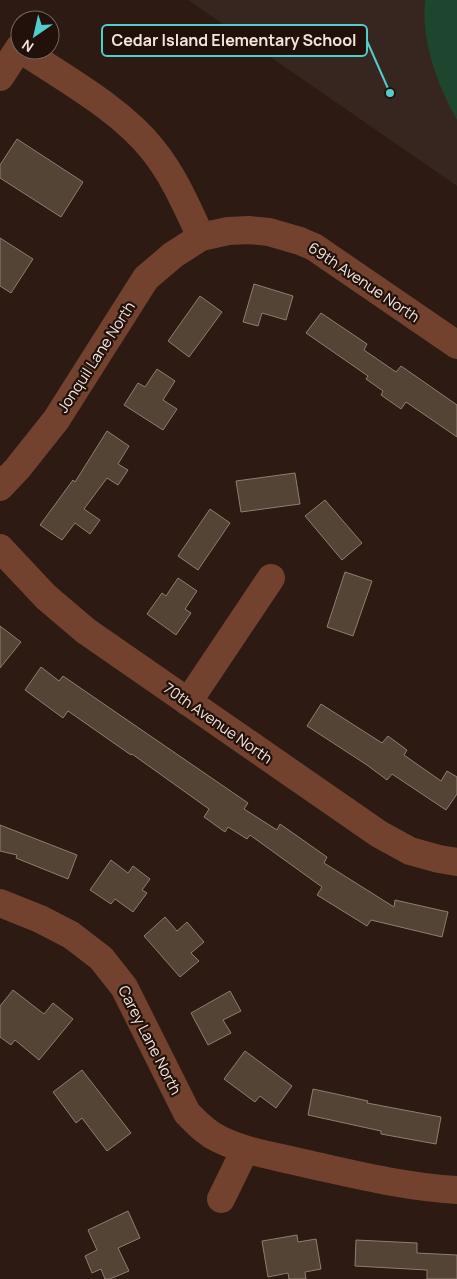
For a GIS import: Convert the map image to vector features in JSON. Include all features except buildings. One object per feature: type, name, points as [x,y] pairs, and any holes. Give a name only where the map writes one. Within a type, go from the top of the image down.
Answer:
[{"type":"street","points":[[0,77],[10,56]]},
{"type":"street","points":[[37,60],[115,113],[153,149],[168,170],[201,237]]},
{"type":"street","name":"69th Avenue North","points":[[201,237],[228,231],[249,230],[269,232],[300,241],[314,247],[457,345]]},
{"type":"street","name":"Jonquil Lane North","points":[[0,487],[17,469],[56,420],[146,278],[173,255],[201,237]]},
{"type":"street","name":"70th Avenue North","points":[[0,548],[46,597],[86,631],[379,834],[410,852],[457,862]]},
{"type":"street","points":[[188,702],[271,578]]},
{"type":"street","name":"Carey Lane North","points":[[0,903],[40,919],[71,935],[101,958],[124,987],[187,1113],[202,1128],[218,1139],[245,1150],[390,1182],[426,1188],[457,1190]]},
{"type":"street","points":[[221,1199],[245,1150]]},
{"type":"shaded area","points":[[188,0],[457,0],[457,186]]},
{"type":"green space","points":[[425,0],[457,0],[457,120],[437,77],[428,47],[424,16]]},
{"type":"place","name":"Cedar Island Elementary School","points":[[390,93]]}]
